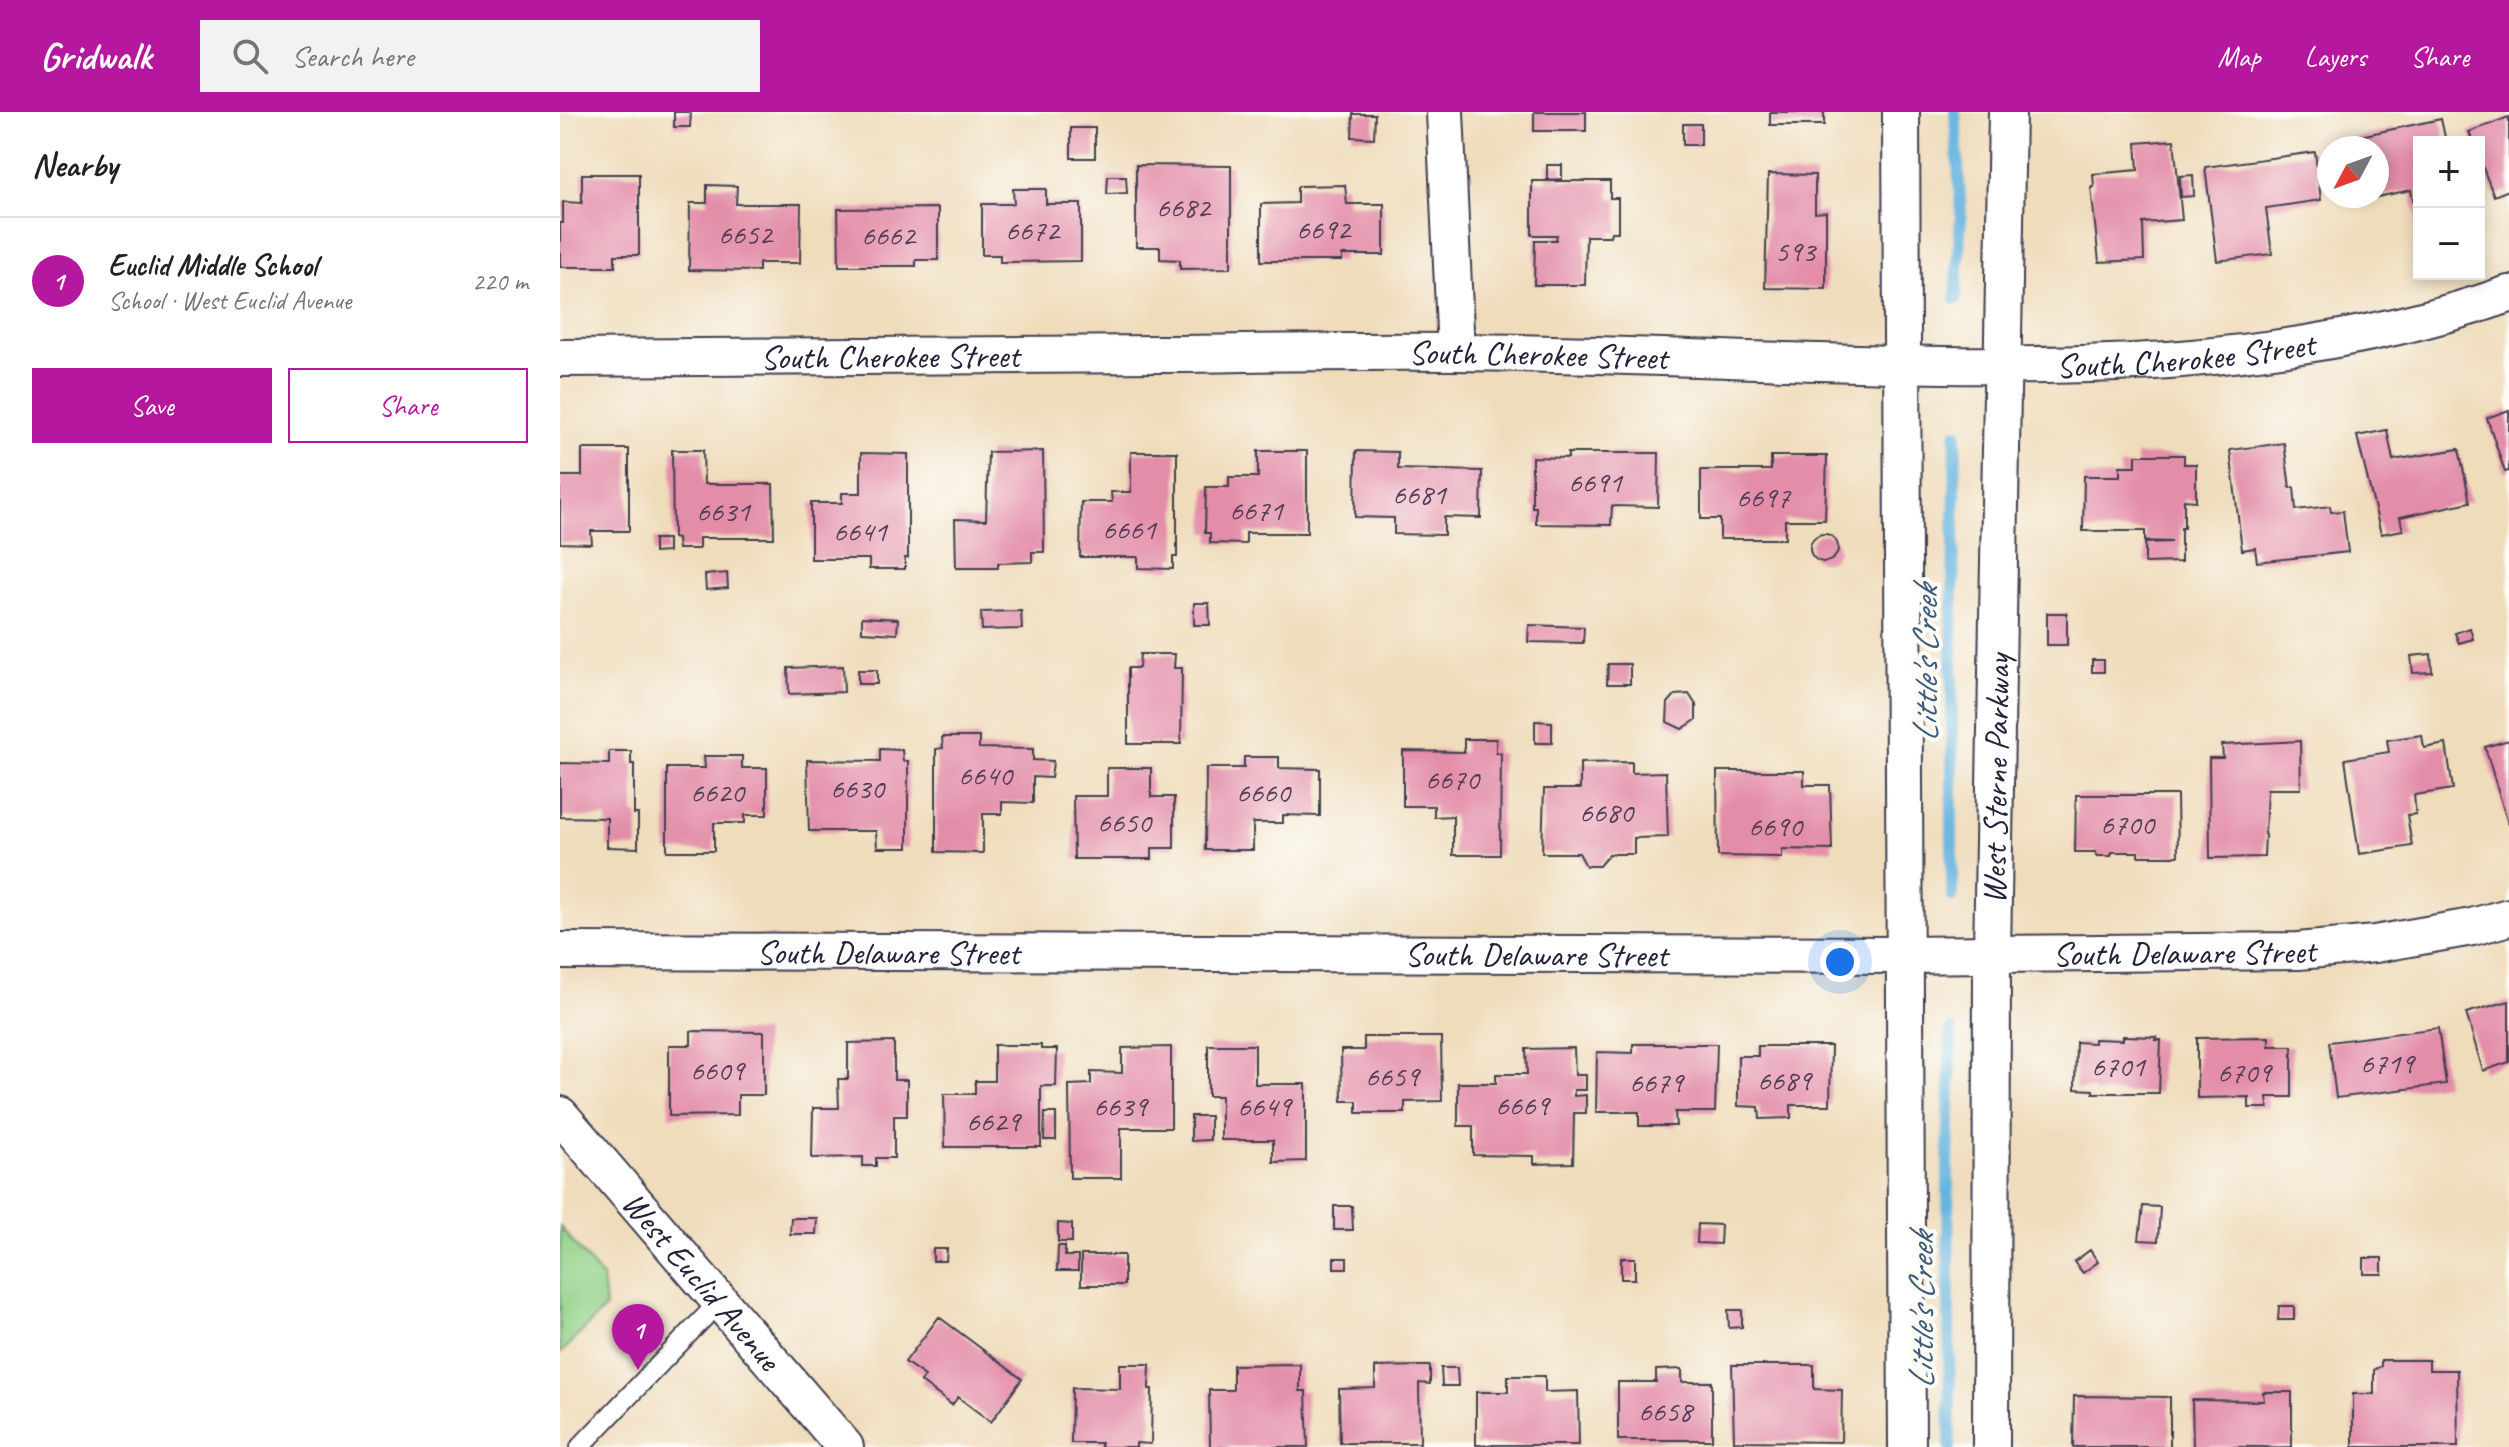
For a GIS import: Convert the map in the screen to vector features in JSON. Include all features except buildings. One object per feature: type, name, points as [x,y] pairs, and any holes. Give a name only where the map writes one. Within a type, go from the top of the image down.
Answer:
[{"type":"street","points":[[1445,112],[1456,352]]},
{"type":"street","points":[[1901,112],[1907,1447]]},
{"type":"street","name":"West Sterne Parkway","points":[[1991,1447],[1992,954],[2007,112]]},
{"type":"street","name":"South Cherokee Street","points":[[560,358],[1456,352],[1902,365],[2004,366],[2175,361],[2291,348],[2375,333],[2509,294]]},
{"type":"street","name":"South Delaware Street","points":[[560,951],[1904,954],[2298,951],[2375,944],[2472,927],[2509,917]]},
{"type":"street","name":"West Euclid Avenue","points":[[560,1115],[845,1447]]},
{"type":"lane","points":[[580,1447],[720,1301]]},
{"type":"green space","points":[[560,1227],[602,1277],[605,1308],[560,1354]]},
{"type":"waterway","name":"Little's Creek","points":[[1955,112],[1961,216],[1956,299]]},
{"type":"waterway","name":"Little's Creek","points":[[1952,896],[1956,433]]},
{"type":"waterway","name":"Little's Creek","points":[[1950,1447],[1948,1169],[1951,1030]]},
{"type":"place","name":"Euclid Middle School","points":[[638,1370]]}]
